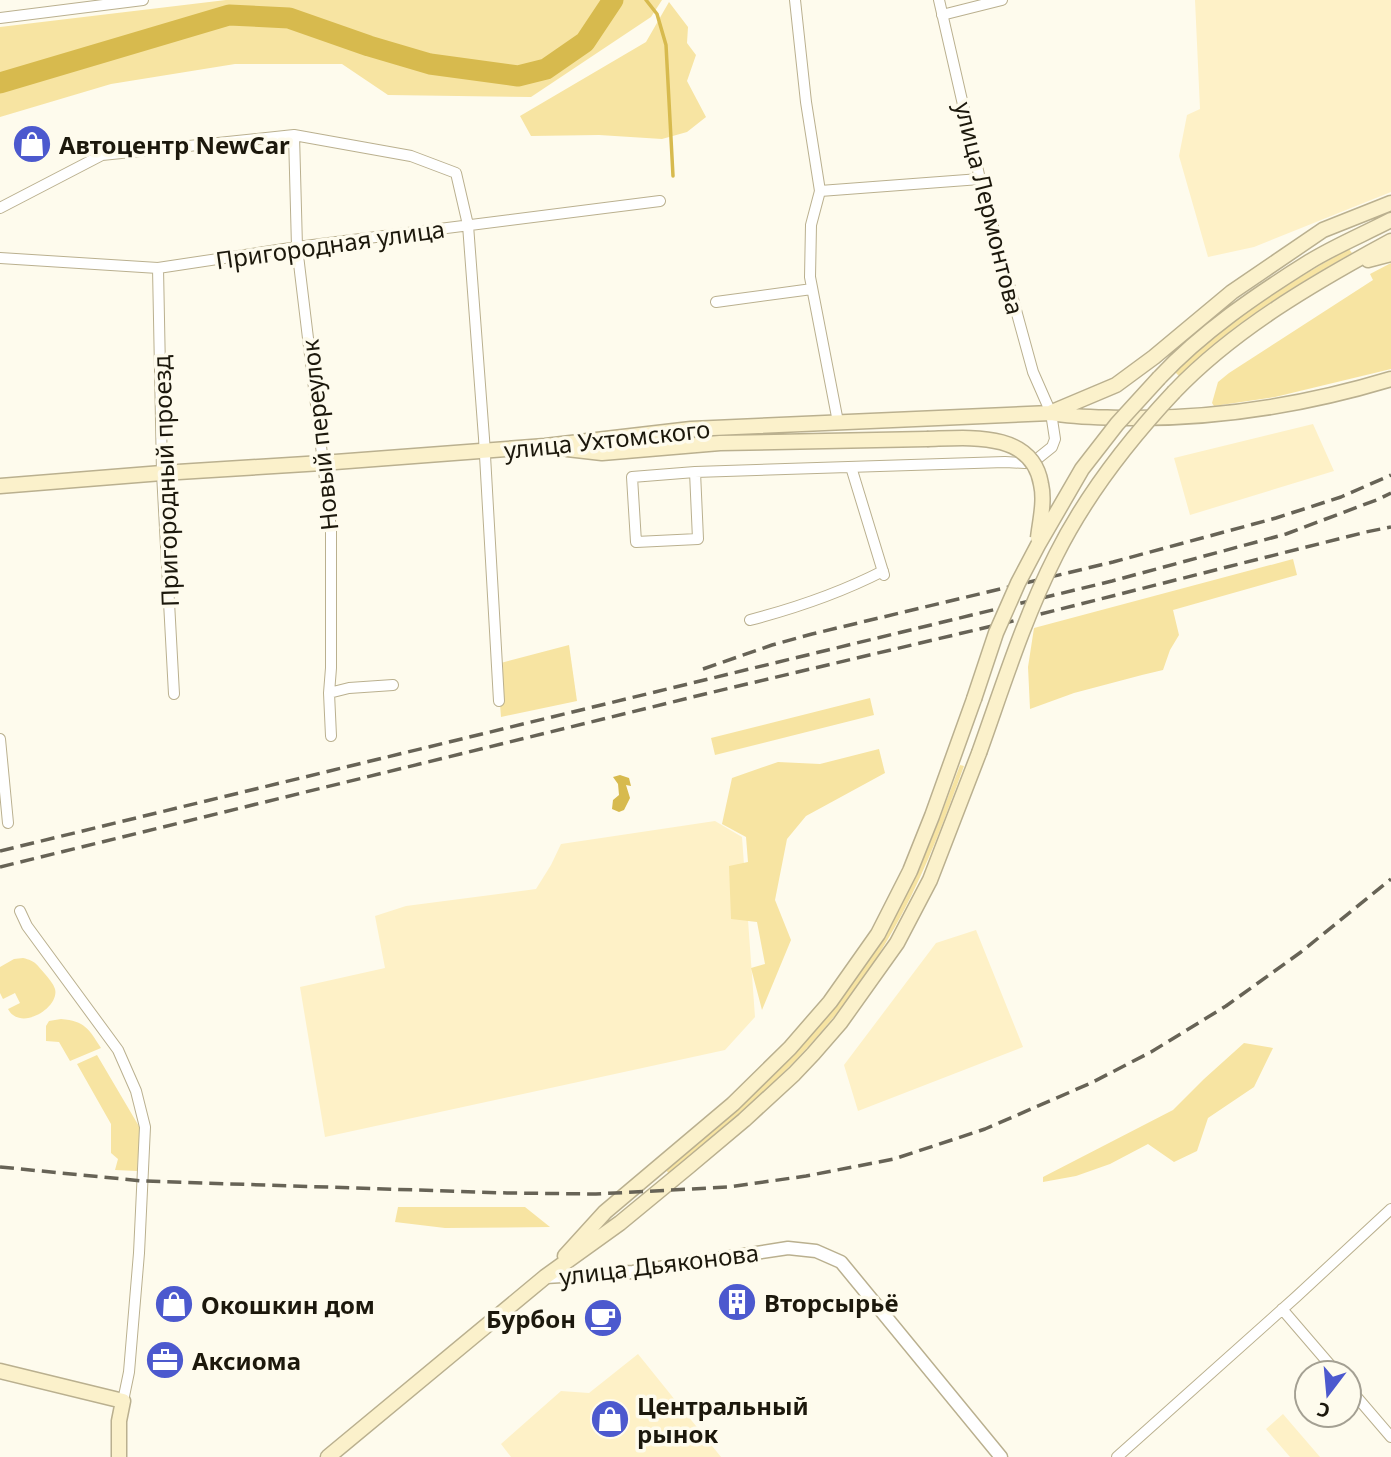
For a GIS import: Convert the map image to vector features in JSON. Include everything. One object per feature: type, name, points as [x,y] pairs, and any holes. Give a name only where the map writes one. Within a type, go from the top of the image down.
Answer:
[{"type":"main road","points":[[1051,413],[1116,385],[1232,292],[1323,230],[1391,203]]},
{"type":"main road","points":[[545,1277],[605,1212],[733,1104],[790,1048],[830,1002],[878,933],[910,871],[928,827],[996,633],[1018,583],[1082,469],[1117,424],[1170,365],[1231,314],[1310,262],[1391,220]]},
{"type":"main road","points":[[545,1277],[620,1223],[744,1120],[794,1074],[840,1023],[897,943],[930,880],[1039,590],[1078,516],[1136,435],[1174,392],[1217,351],[1346,265],[1391,241]]},
{"type":"main road","points":[[1346,265],[1391,254]]},
{"type":"main road","name":"улица Ухтомского","points":[[0,485],[545,446],[691,429],[1051,413],[1076,418],[1214,415],[1277,406],[1391,379]]},
{"type":"main road","points":[[545,446],[602,453],[720,443],[927,439],[984,439],[1002,442],[1022,451],[1038,470],[1042,498],[1038,545]]},
{"type":"main road","name":"улица Дьяконова","points":[[328,1457],[545,1277]]},
{"type":"main road","points":[[0,1371],[123,1401],[119,1421],[119,1457]]},
{"type":"street","points":[[0,18],[144,0]]},
{"type":"street","points":[[795,0],[806,102],[820,191],[811,225],[810,277],[838,422]]},
{"type":"street","name":"улица Лермонтова","points":[[939,0],[980,179],[1033,372],[1051,413]]},
{"type":"street","points":[[942,15],[1002,0]]},
{"type":"street","points":[[0,208],[102,155],[294,135],[411,156],[456,173],[468,225],[499,701]]},
{"type":"street","name":"Новый переулок","points":[[294,135],[297,247],[331,529],[331,736]]},
{"type":"street","points":[[820,191],[980,179]]},
{"type":"street","name":"Пригородная улица","points":[[0,258],[158,268],[297,247],[660,201]]},
{"type":"street","name":"Пригородный проезд","points":[[158,268],[162,472],[174,694]]},
{"type":"street","points":[[716,302],[812,289]]},
{"type":"street","points":[[695,472],[698,539],[636,542],[632,477],[695,472],[1026,463],[1052,447],[1055,439],[1051,413]]},
{"type":"street","points":[[750,620],[848,589],[883,573],[851,467]]},
{"type":"street","points":[[330,692],[393,685]]},
{"type":"street","points":[[0,740],[8,823]]},
{"type":"street","points":[[20,911],[27,926],[118,1050],[136,1091],[145,1127],[139,1253],[123,1401]]},
{"type":"street","points":[[1117,1457],[1391,1209]]},
{"type":"street","name":"улица Дьяконова","points":[[545,1277],[633,1272],[788,1248],[816,1251],[841,1262],[1001,1457]]},
{"type":"street","points":[[1282,1309],[1325,1359]]},
{"type":"street","points":[[1363,1404],[1391,1437]]},
{"type":"shaded area","points":[[226,0],[662,0],[651,17],[531,97],[388,95],[342,64],[235,64],[111,84],[0,117],[0,27]]},
{"type":"shaded area","points":[[1195,0],[1391,0],[1391,192],[1254,247],[1208,257],[1179,156],[1187,115],[1200,109]]},
{"type":"shaded area","points":[[669,2],[688,27],[687,43],[696,55],[687,81],[706,117],[687,132],[662,139],[599,135],[531,136],[520,116],[646,42]]},
{"type":"shaded area","points":[[1349,249],[1352,253],[1239,324],[1179,376],[1175,372],[1215,337],[1258,305]]},
{"type":"shaded area","points":[[1391,263],[1391,369],[1275,397],[1214,406],[1212,403],[1218,382],[1229,373],[1373,280],[1370,274]]},
{"type":"shaded area","points":[[1313,424],[1334,471],[1190,515],[1174,458]]},
{"type":"shaded area","points":[[1293,559],[1297,575],[1173,610],[1179,635],[1163,670],[1074,693],[1030,709],[1028,667],[1034,628]]},
{"type":"shaded area","points":[[569,645],[577,701],[501,717],[497,664]]},
{"type":"shaded area","points":[[870,698],[874,715],[715,755],[711,738]]},
{"type":"shaded area","points":[[879,749],[885,773],[806,816],[787,839],[775,900],[791,940],[762,1010],[751,968],[765,964],[757,922],[731,919],[729,866],[748,862],[746,837],[722,824],[732,778],[778,762],[820,764]]},
{"type":"shaded area","points":[[960,765],[964,766],[920,878],[890,936],[863,978],[816,1038],[781,1075],[669,1174],[666,1170],[778,1071],[828,1016],[858,976],[885,935],[915,877]]},
{"type":"shaded area","points":[[620,775],[629,778],[631,786],[626,785],[630,798],[624,810],[619,812],[612,809],[613,800],[619,795],[618,784],[613,777]]},
{"type":"shaded area","points":[[715,821],[742,837],[755,1017],[725,1050],[325,1137],[300,987],[385,968],[375,916],[406,906],[536,889],[561,844]]},
{"type":"shaded area","points":[[976,930],[1023,1047],[858,1111],[844,1065],[936,943]]},
{"type":"shaded area","points":[[23,958],[34,962],[55,989],[55,996],[45,1010],[29,1018],[14,1016],[8,1009],[20,1003],[15,993],[3,999],[0,993],[0,967],[14,959]]},
{"type":"shaded area","points":[[61,1019],[86,1027],[101,1048],[70,1061],[59,1042],[46,1041],[46,1026],[49,1021]]},
{"type":"shaded area","points":[[1244,1043],[1273,1048],[1254,1087],[1208,1118],[1197,1151],[1174,1162],[1148,1144],[1110,1164],[1076,1176],[1043,1182],[1043,1177],[1173,1110]]},
{"type":"shaded area","points":[[97,1055],[140,1128],[137,1171],[115,1170],[118,1159],[111,1153],[111,1124],[77,1064]]},
{"type":"shaded area","points":[[398,1207],[525,1207],[550,1227],[445,1228],[395,1222]]},
{"type":"shaded area","name":"Центральный рынок","points":[[638,1354],[721,1457],[511,1457],[501,1444],[561,1391],[589,1393]]},
{"type":"shaded area","points":[[1283,1414],[1293,1429],[1320,1457],[1290,1457],[1266,1429]]},
{"type":"waterway","points":[[0,83],[229,15],[289,18],[430,64],[518,76],[546,69],[585,42],[613,0]]},
{"type":"waterway","points":[[646,0],[657,14],[666,45],[673,176]]},
{"type":"railway","points":[[703,669],[812,634],[1113,562],[1276,518],[1341,497],[1391,475]]},
{"type":"railway","points":[[0,851],[1112,581],[1286,534],[1391,493]]},
{"type":"railway","points":[[0,867],[1391,527]]},
{"type":"railway","points":[[0,1167],[143,1181],[596,1194],[729,1187],[894,1159],[985,1129],[1091,1083],[1151,1052],[1226,1006],[1301,952],[1391,879]]},
{"type":"place","name":"Автоцентр NewCar","points":[[32,144]]},
{"type":"place","name":"Вторсырьё","points":[[737,1302]]},
{"type":"place","name":"Окошкин дом","points":[[174,1304]]},
{"type":"place","name":"Бурбон","points":[[603,1318]]},
{"type":"place","name":"Аксиома","points":[[165,1360]]},
{"type":"place","name":"Центральный рынок","points":[[610,1419]]}]
